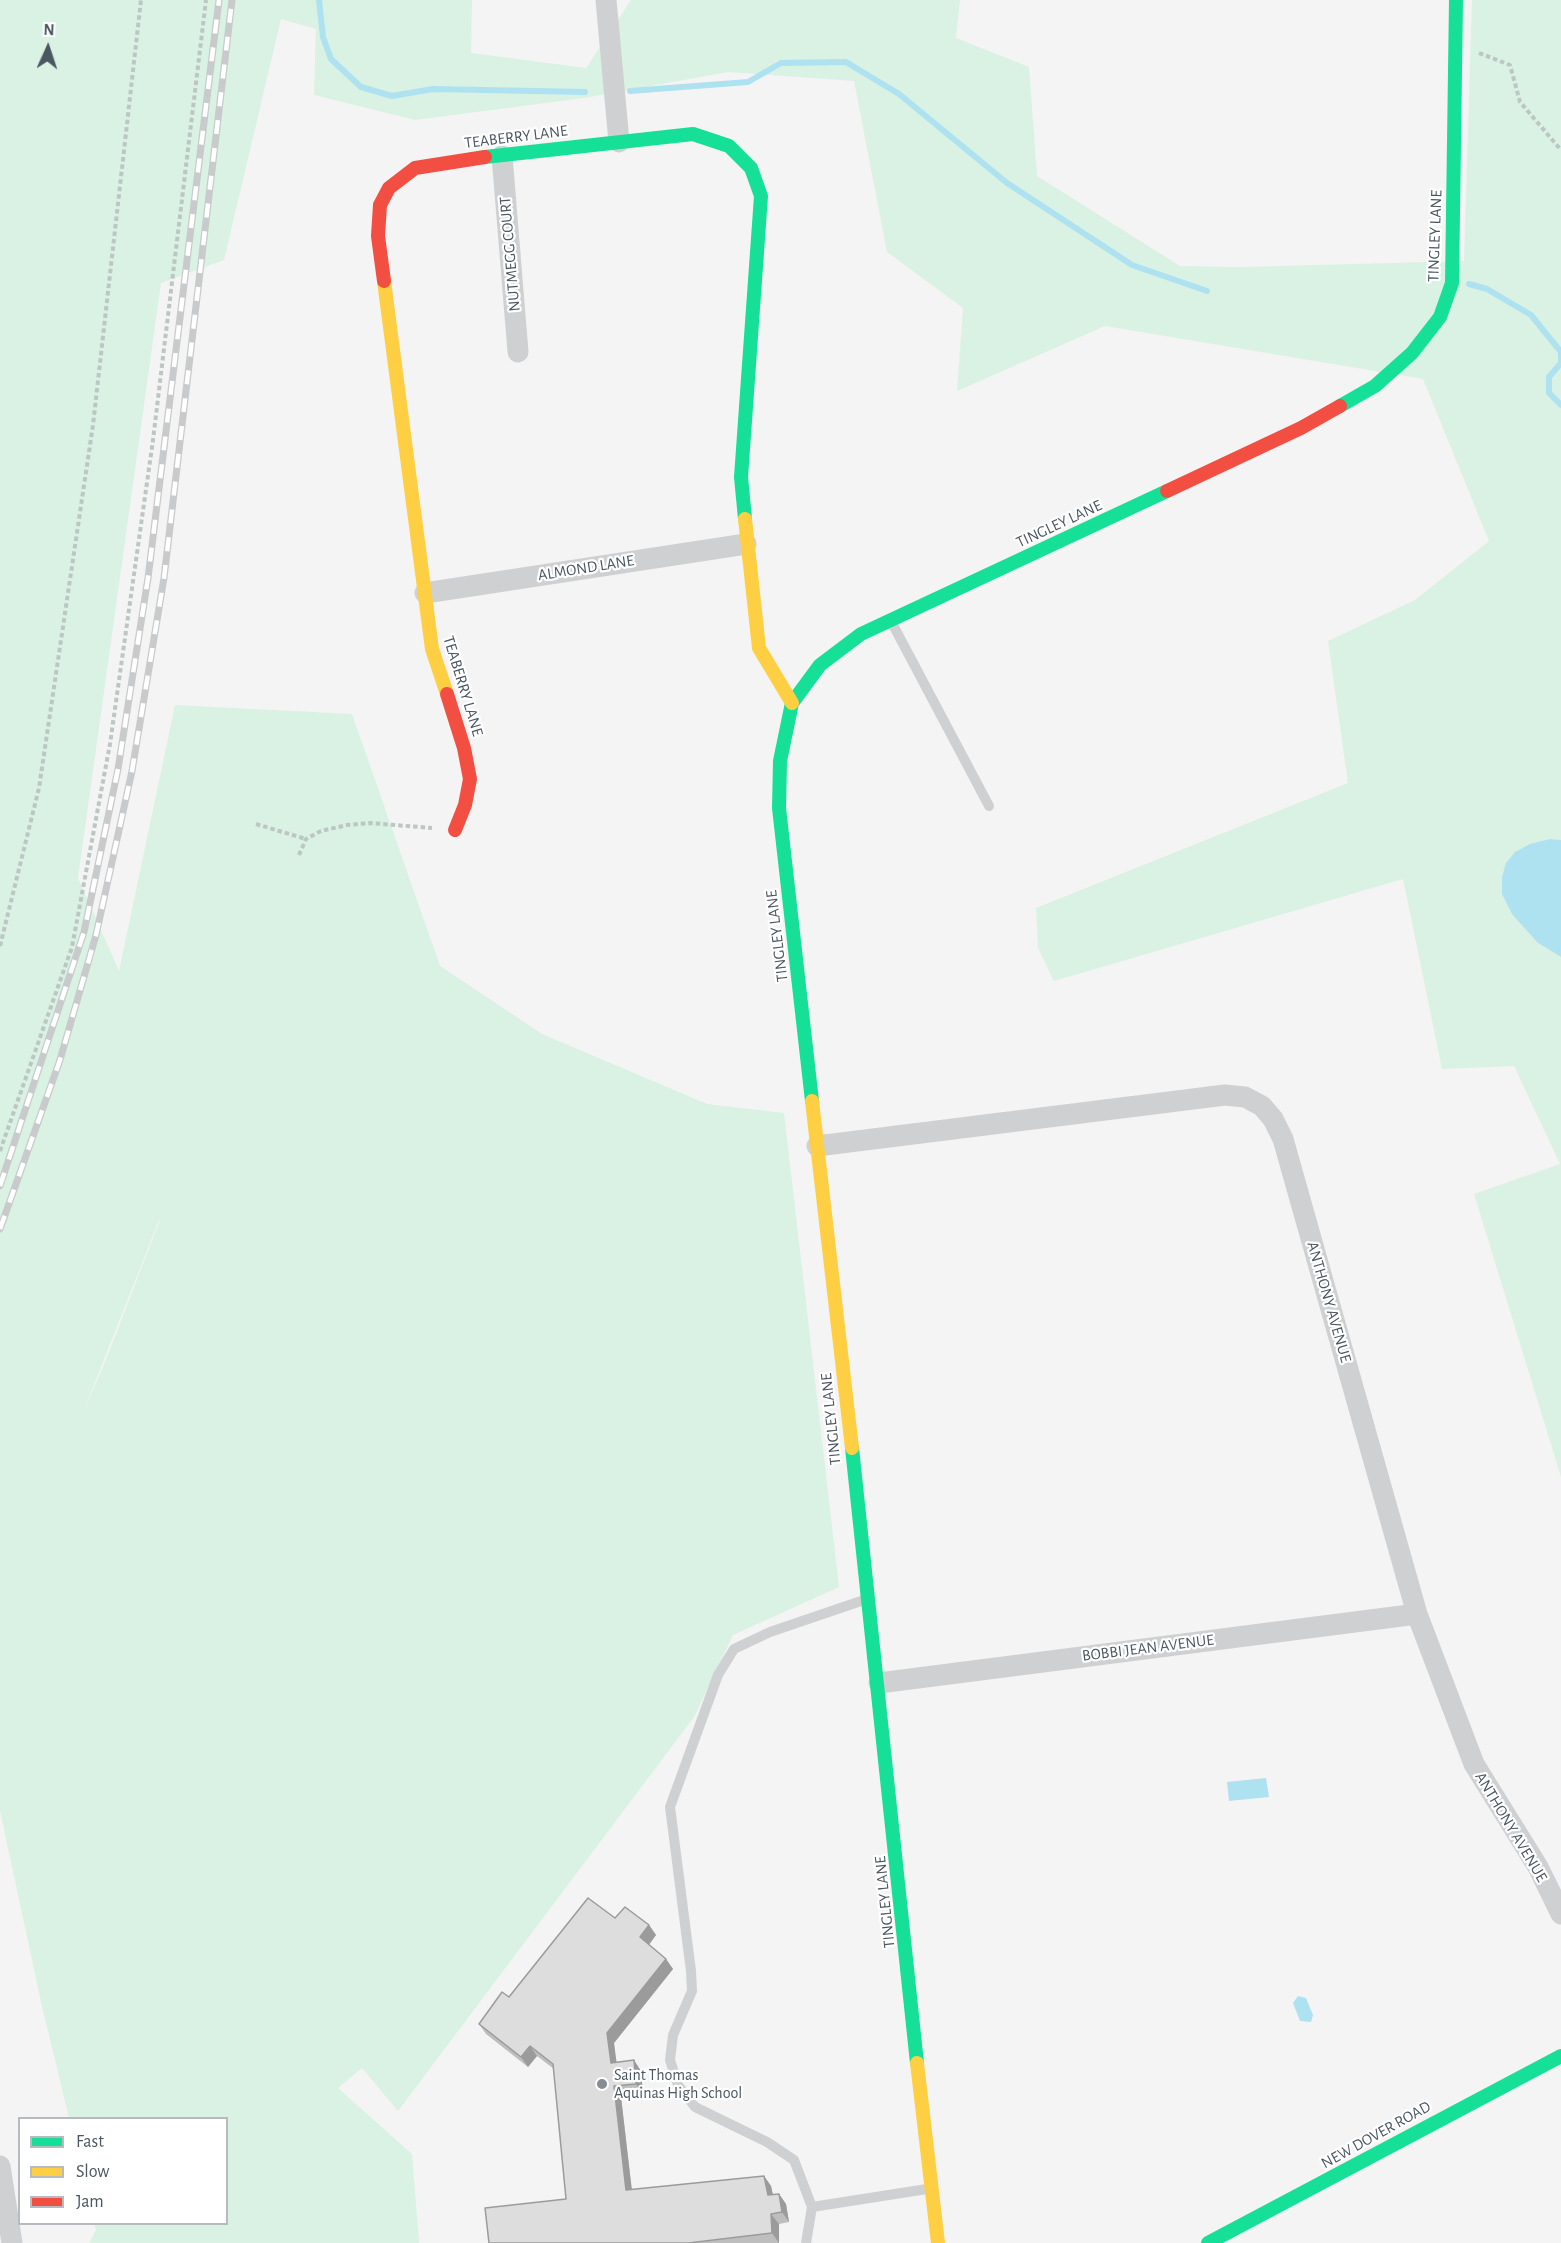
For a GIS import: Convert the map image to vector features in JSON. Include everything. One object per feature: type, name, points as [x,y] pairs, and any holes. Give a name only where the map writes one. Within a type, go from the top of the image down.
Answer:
[{"type":"street","points":[[606,0],[619,142]]},
{"type":"street","name":"TINGLEY LANE","points":[[938,2243],[930,2188],[879,1683],[779,808],[780,760],[792,703],[820,665],[861,634],[1301,428],[1375,386],[1412,353],[1440,317],[1452,283],[1456,0]]},
{"type":"street","name":"TEABERRY LANE","points":[[455,830],[465,805],[470,779],[464,748],[432,649],[377,218],[389,188],[415,168],[693,134],[708,137],[729,146],[741,156],[758,181],[761,196],[741,477],[746,544],[759,648],[792,703]]},
{"type":"street","name":"NUTMEGG COURT","points":[[502,156],[518,352]]},
{"type":"street","name":"ALMOND LANE","points":[[425,593],[746,544]]},
{"type":"street","name":"ANTHONY AVENUE","points":[[817,1146],[1225,1095],[1245,1097],[1262,1106],[1273,1119],[1283,1139],[1417,1614],[1474,1764],[1538,1867],[1561,1914]]},
{"type":"street","name":"BOBBI JEAN AVENUE","points":[[879,1683],[1417,1614]]},
{"type":"street","name":"NEW DOVER ROAD","points":[[1208,2243],[1561,2056]]},
{"type":"street","points":[[0,2166],[12,2243]]},
{"type":"lane","points":[[890,620],[989,806]]},
{"type":"lane","points":[[806,2243],[812,2207],[794,2160],[767,2142],[695,2107],[678,2085],[670,2060],[673,2035],[692,1991],[670,1807],[718,1674],[734,1649],[770,1632],[868,1599]]},
{"type":"lane","points":[[812,2207],[930,2188]]},
{"type":"path","points":[[0,946],[39,788],[90,448],[141,0]]},
{"type":"path","points":[[0,1151],[72,946],[110,744],[153,440],[206,0]]},
{"type":"path","points":[[1456,44],[1510,65],[1520,102],[1561,150]]},
{"type":"path","points":[[256,824],[306,839],[330,829],[370,823],[455,830]]},
{"type":"path","points":[[299,855],[306,839]]},
{"type":"green space","points":[[0,0],[472,0],[471,53],[586,68],[631,0],[960,0],[956,38],[1029,67],[1037,176],[1180,266],[1242,267],[1464,261],[1472,0],[1561,0],[1561,840],[1550,839],[1538,943],[1561,957],[1561,1477],[1474,1194],[1560,1164],[1514,1066],[1442,1069],[1403,879],[1054,981],[1038,948],[1036,908],[1348,783],[1328,641],[1415,600],[1489,541],[1423,379],[1105,326],[957,391],[963,308],[887,252],[854,81],[728,72],[584,98],[415,120],[314,95],[316,29],[281,19],[224,260],[161,283],[78,878],[119,971],[175,705],[352,714],[440,966],[542,1034],[707,1104],[784,1113],[839,1587],[733,1635],[694,1717],[398,2111],[362,2068],[338,2088],[412,2154],[419,2243],[89,2243],[96,2230],[94,2225],[228,2225],[228,2117],[69,2117],[41,2002],[0,1811]],"holes":[[[159,1220],[160,1220],[105,1362],[83,1413]]]},
{"type":"water","points":[[1550,839],[1561,840],[1561,957],[1538,943],[1512,914],[1502,894],[1502,877],[1506,863],[1515,852],[1530,844]]},
{"type":"water","points":[[1266,1778],[1269,1797],[1229,1801],[1227,1782]]},
{"type":"water","points":[[1298,1996],[1306,1998],[1313,2015],[1311,2022],[1300,2021],[1293,2003]]},
{"type":"building","name":"Saint Thomas Aquinas High School","points":[[588,1898],[615,1918],[625,1907],[649,1925],[640,1937],[666,1959],[607,2033],[611,2063],[634,2060],[636,2084],[614,2086],[626,2190],[764,2176],[768,2195],[779,2194],[782,2212],[771,2214],[772,2233],[688,2243],[489,2243],[485,2208],[566,2199],[553,2064],[530,2046],[521,2057],[479,2024],[502,1992],[509,1997]]},
{"type":"waterway","points":[[319,0],[323,37],[331,59],[361,87],[392,96],[433,89],[585,92]]},
{"type":"waterway","points":[[630,91],[748,82],[781,63],[846,62],[899,94],[1007,183],[1132,265],[1207,291]]},
{"type":"waterway","points":[[1469,284],[1487,289],[1531,315],[1561,352],[1561,363],[1549,377],[1549,393],[1561,405]]},
{"type":"railway","points":[[0,1186],[84,932],[118,769],[148,578],[219,0]]},
{"type":"railway","points":[[0,1229],[60,1060],[96,935],[132,771],[164,578],[232,0]]},
{"type":"traffic: fast","points":[[1340,406],[1375,386],[1412,353],[1440,317],[1452,283],[1456,0]]},
{"type":"traffic: fast","points":[[485,157],[693,134],[729,146],[751,168],[761,196],[741,477],[745,519]]},
{"type":"traffic: fast","points":[[812,1101],[779,808],[780,761],[792,703],[820,665],[861,634],[1167,491]]},
{"type":"traffic: fast","points":[[852,1448],[917,2063]]},
{"type":"traffic: fast","points":[[1208,2243],[1561,2056]]},
{"type":"traffic: slow","points":[[384,281],[432,649],[447,694]]},
{"type":"traffic: slow","points":[[745,519],[759,648],[792,703]]},
{"type":"traffic: slow","points":[[812,1101],[852,1448]]},
{"type":"traffic: slow","points":[[917,2063],[938,2243]]},
{"type":"traffic: jam","points":[[384,281],[378,236],[380,205],[389,188],[415,168],[485,157]]},
{"type":"traffic: jam","points":[[1167,491],[1301,428],[1340,406]]},
{"type":"traffic: jam","points":[[447,694],[464,748],[470,779],[465,805],[455,830]]},
{"type":"place","name":"Saint Thomas Aquinas High School","points":[[602,2084]]}]
